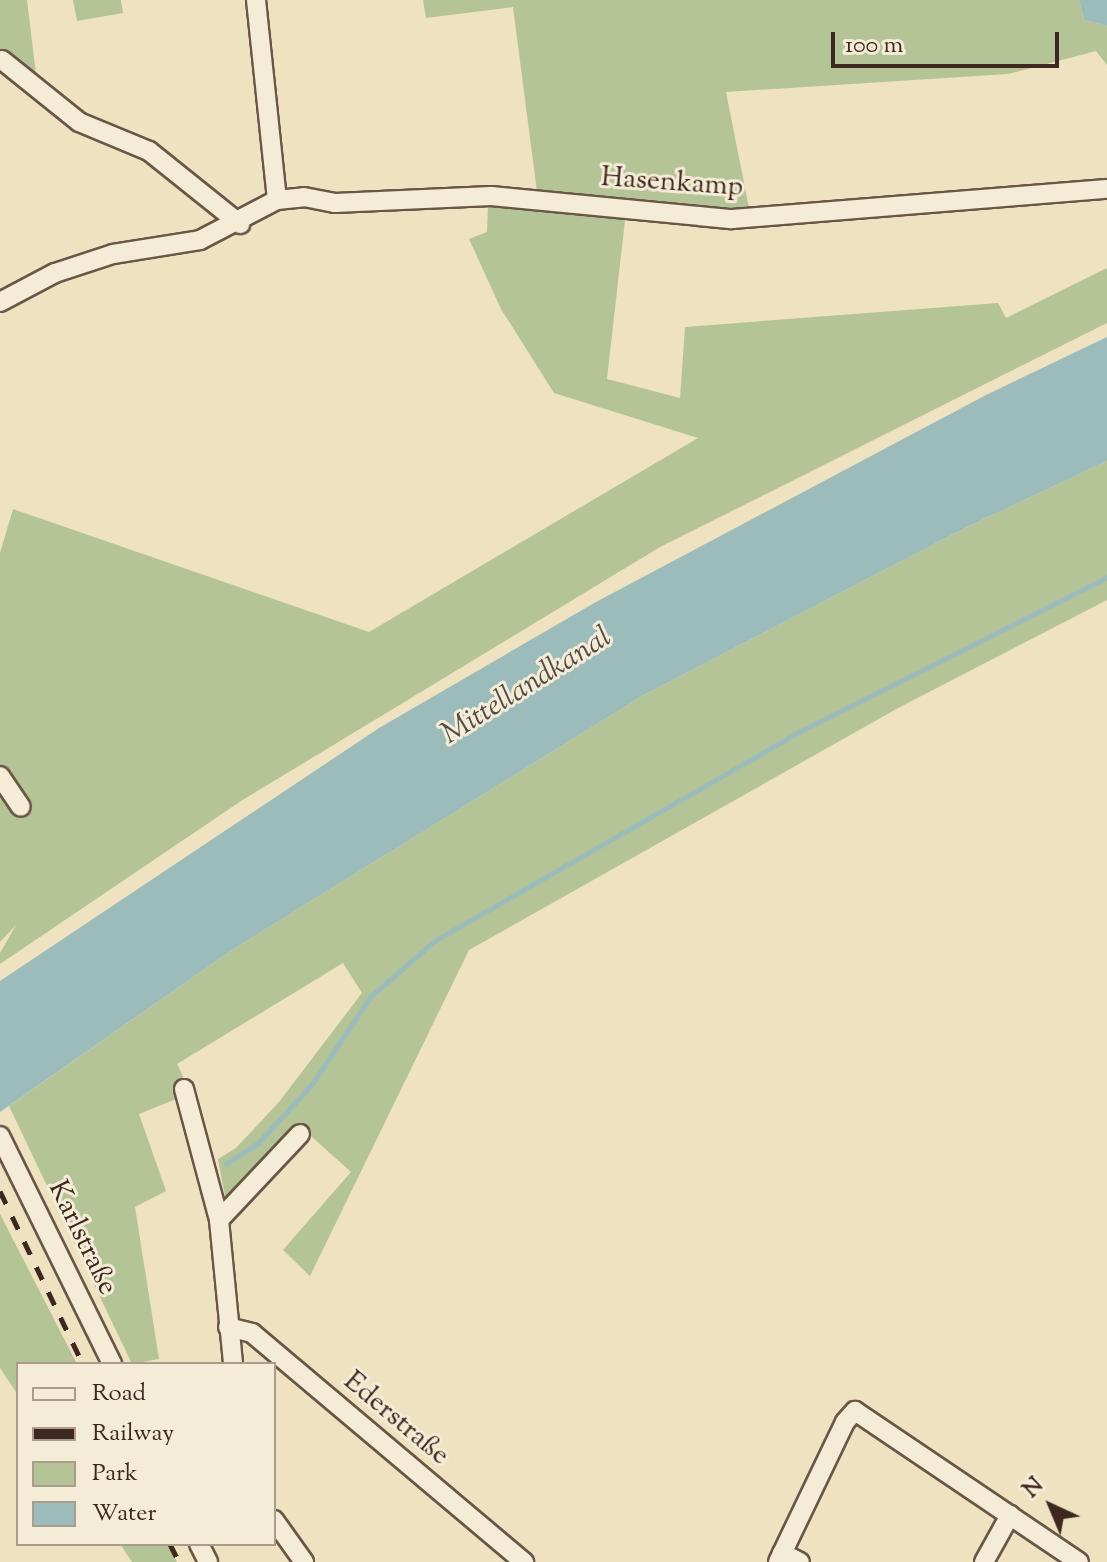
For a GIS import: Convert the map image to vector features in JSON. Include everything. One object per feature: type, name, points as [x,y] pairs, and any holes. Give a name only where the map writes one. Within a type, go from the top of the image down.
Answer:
[{"type":"street","points":[[0,302],[55,273],[113,254],[200,240],[240,224],[277,200],[256,0]]},
{"type":"street","points":[[2,60],[79,122],[149,151],[240,224]]},
{"type":"street","name":"Hasenkamp","points":[[277,200],[304,197],[365,203],[491,196],[732,219],[1107,189]]},
{"type":"street","points":[[0,776],[21,807]]},
{"type":"street","points":[[184,1089],[219,1220],[233,1362]]},
{"type":"street","points":[[219,1220],[300,1134]]},
{"type":"street","name":"Karlstraße","points":[[0,1136],[111,1362]]},
{"type":"street","name":"Ederstraße","points":[[228,1327],[252,1333],[524,1562]]},
{"type":"street","points":[[800,1562],[780,1558],[845,1422],[855,1411],[1079,1562]]},
{"type":"street","points":[[984,1562],[1010,1515]]},
{"type":"street","points":[[276,1523],[304,1562]]},
{"type":"green space","points":[[0,0],[27,0],[38,91],[0,61]]},
{"type":"green space","points":[[73,0],[121,0],[123,13],[77,21]]},
{"type":"green space","points":[[423,0],[1079,0],[1084,20],[1107,26],[1107,65],[1096,51],[1008,74],[726,92],[749,208],[710,211],[537,192],[513,7],[426,18]]},
{"type":"green space","points":[[488,204],[625,220],[607,379],[680,398],[685,327],[998,303],[1006,318],[1107,268],[1107,323],[660,547],[241,801],[0,964],[0,953],[16,925],[0,942],[0,553],[13,509],[369,632],[698,438],[554,393],[501,309],[469,239],[487,232]]},
{"type":"green space","points":[[1107,461],[1107,600],[900,707],[469,950],[310,1276],[283,1250],[351,1172],[302,1128],[227,1207],[218,1159],[236,1148],[279,1102],[362,993],[343,963],[177,1064],[191,1093],[139,1114],[166,1191],[135,1207],[159,1359],[131,1362],[9,1106],[232,950],[642,696],[967,527]]},
{"type":"green space","points":[[0,1214],[76,1362],[16,1362],[16,1392],[0,1368]]},
{"type":"green space","points":[[121,1546],[169,1546],[177,1562],[132,1562]]},
{"type":"water","points":[[1079,0],[1107,0],[1107,26],[1084,20]]},
{"type":"water","name":"Mittellandkanal","points":[[1107,337],[1107,461],[967,527],[642,696],[232,950],[0,1112],[0,981],[379,728],[596,602],[986,395]]},
{"type":"waterway","points":[[226,1164],[258,1143],[312,1084],[371,996],[434,941],[801,731],[1107,577]]},
{"type":"railway","points":[[0,1191],[82,1362]]},
{"type":"railway","points":[[171,1546],[179,1562]]}]
